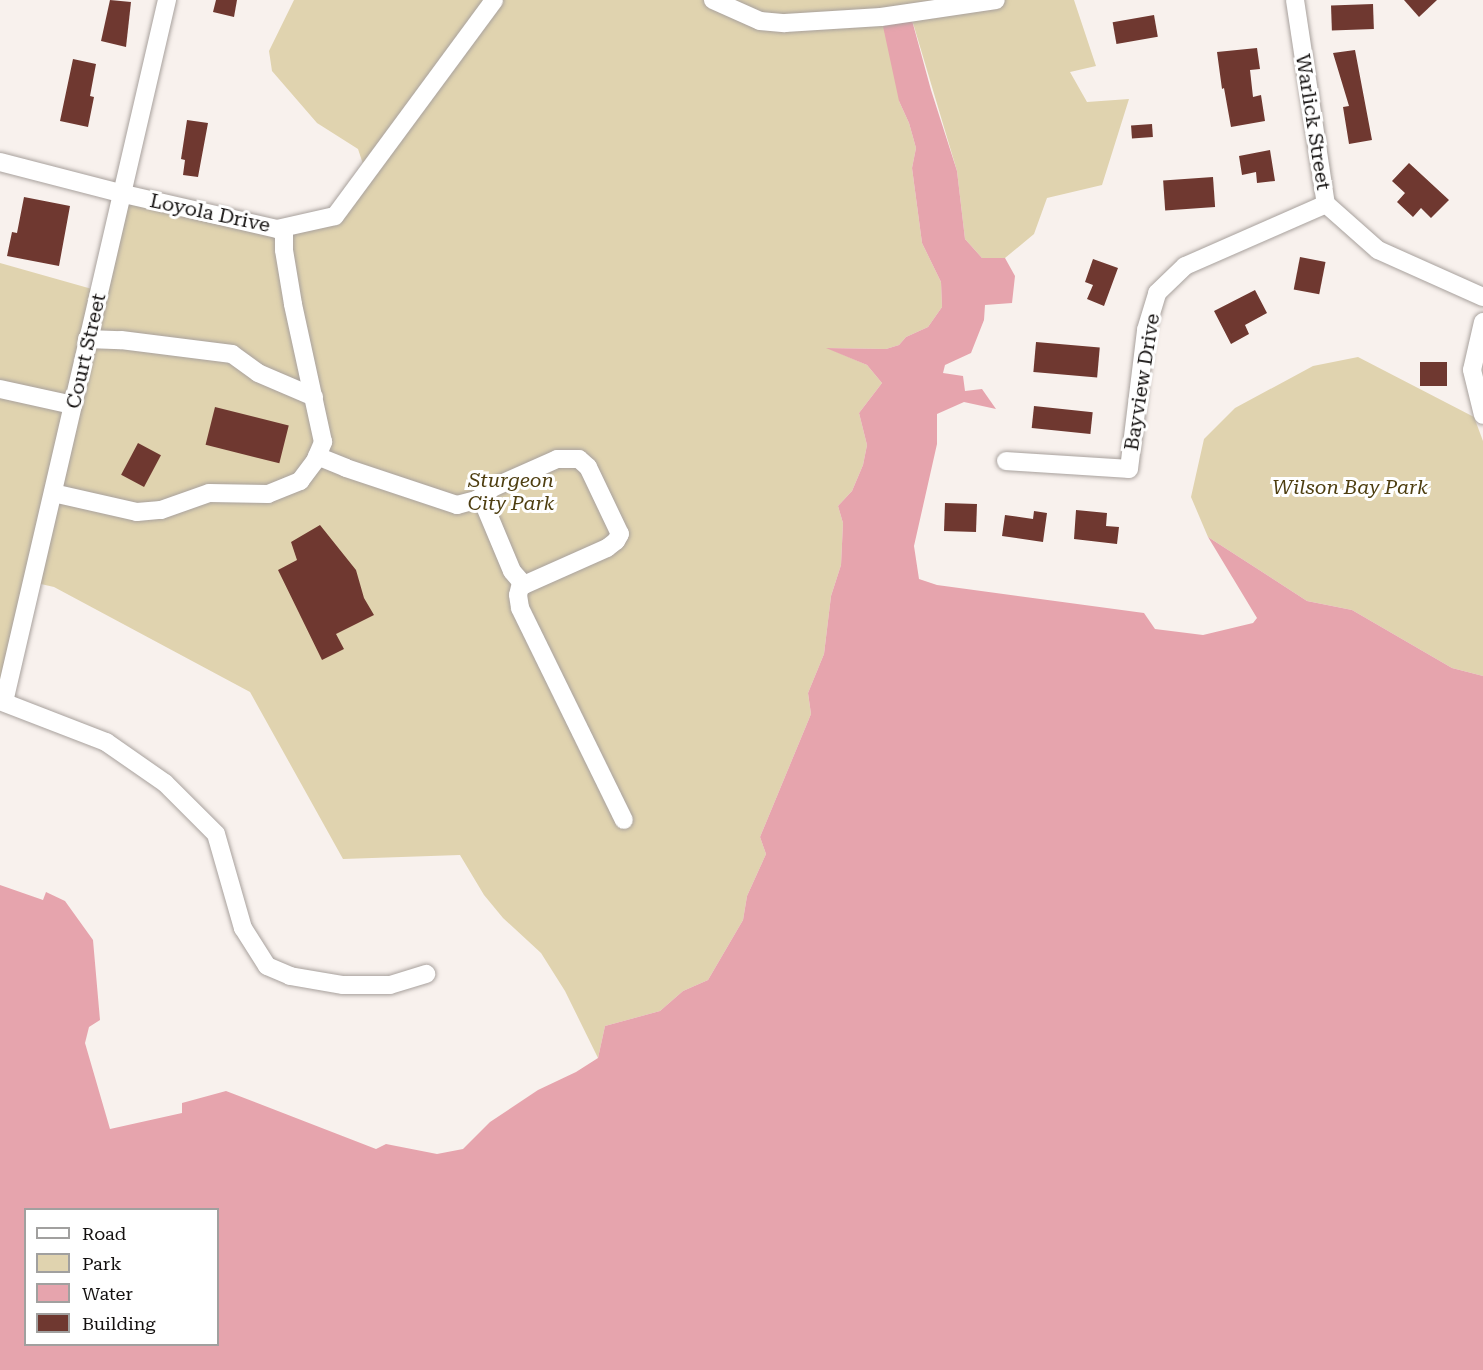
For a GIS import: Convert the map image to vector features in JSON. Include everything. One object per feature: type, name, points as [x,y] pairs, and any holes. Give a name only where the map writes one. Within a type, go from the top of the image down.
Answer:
[{"type":"street","name":"Court Street","points":[[2,702],[53,493],[87,339],[124,194],[167,0]]},
{"type":"street","name":"Loyola Drive","points":[[0,162],[124,194],[277,229],[335,216],[494,0]]},
{"type":"street","points":[[713,0],[760,21],[785,24],[881,17],[996,0]]},
{"type":"street","name":"Warlick Street","points":[[1295,0],[1326,204],[1378,250],[1483,297]]},
{"type":"street","name":"Bayview Drive","points":[[1006,461],[1129,469],[1146,330],[1157,293],[1185,266],[1326,204]]},
{"type":"street","points":[[53,493],[137,512],[161,510],[209,493],[268,494],[300,481],[317,456],[322,442],[293,304],[284,250],[284,228]]},
{"type":"street","points":[[1483,322],[1472,370],[1483,415]]},
{"type":"street","points":[[87,339],[121,340],[232,354],[258,373],[314,397]]},
{"type":"street","points":[[0,389],[73,405]]},
{"type":"street","points":[[317,456],[346,468],[457,504],[480,497],[492,488],[557,459],[579,459],[588,467],[620,534],[616,541],[607,548],[534,583],[524,585],[512,571],[480,497]]},
{"type":"street","points":[[521,583],[518,595],[520,608],[624,820]]},
{"type":"street","points":[[2,702],[106,742],[165,783],[180,797],[216,834],[243,928],[267,966],[290,976],[343,985],[390,985],[426,974]]},
{"type":"green space","name":"Sturgeon City Park","points":[[294,0],[1074,0],[1096,66],[1070,72],[1087,102],[1129,99],[1102,185],[1047,198],[1034,234],[1005,258],[982,258],[965,239],[957,171],[910,13],[899,101],[909,123],[916,148],[912,168],[922,243],[941,282],[942,307],[928,327],[906,337],[899,345],[886,349],[828,348],[867,365],[882,383],[859,413],[867,445],[863,465],[852,491],[838,506],[843,523],[841,565],[831,596],[824,654],[808,693],[811,714],[760,837],[766,854],[747,896],[743,920],[708,980],[683,991],[660,1011],[605,1026],[598,1058],[565,991],[541,953],[503,918],[484,895],[460,855],[343,859],[250,692],[54,587],[32,582],[0,701],[0,263],[99,291],[124,194],[277,229],[335,216],[366,173],[358,149],[317,123],[272,71],[269,51]]},
{"type":"green space","name":"Wilson Bay Park","points":[[1358,357],[1474,417],[1483,441],[1483,676],[1452,668],[1352,610],[1307,601],[1208,537],[1191,497],[1204,439],[1235,408],[1313,366]]},
{"type":"water","points":[[910,13],[931,90],[957,171],[965,239],[982,258],[1005,258],[1015,276],[1012,303],[985,305],[984,320],[971,353],[945,365],[943,373],[963,376],[965,391],[982,389],[996,409],[964,402],[937,414],[937,444],[914,546],[919,579],[937,585],[1144,613],[1155,629],[1203,635],[1253,623],[1257,618],[1208,537],[1307,601],[1352,610],[1452,668],[1483,676],[1483,1370],[0,1370],[0,885],[43,900],[46,892],[65,901],[93,940],[100,1020],[89,1027],[85,1043],[110,1129],[182,1113],[182,1103],[226,1091],[376,1149],[386,1144],[437,1154],[463,1149],[490,1122],[538,1090],[576,1072],[598,1058],[605,1026],[660,1011],[683,991],[708,980],[743,920],[747,896],[766,854],[760,837],[811,714],[808,693],[824,654],[831,596],[841,565],[843,523],[838,506],[852,491],[863,465],[867,445],[859,413],[882,383],[867,365],[826,348],[886,349],[899,345],[906,337],[928,327],[942,307],[941,282],[922,243],[912,168],[916,148],[909,123],[899,101],[881,17]]},
{"type":"building","points":[[110,0],[131,2],[126,47],[101,41]]},
{"type":"building","points":[[216,0],[237,0],[234,17],[213,12]]},
{"type":"building","points":[[1404,0],[1437,0],[1419,17]]},
{"type":"building","points":[[1373,4],[1374,29],[1332,30],[1331,5]]},
{"type":"building","points":[[1154,15],[1158,37],[1116,44],[1113,22]]},
{"type":"building","points":[[1257,48],[1260,69],[1250,70],[1253,97],[1261,95],[1265,121],[1231,127],[1224,88],[1222,89],[1217,52]]},
{"type":"building","points":[[1355,50],[1372,140],[1349,144],[1343,107],[1349,106],[1333,53]]},
{"type":"building","points":[[73,59],[96,64],[90,96],[94,97],[88,127],[60,121]]},
{"type":"building","points":[[187,120],[208,123],[198,177],[183,175],[185,160],[181,159]]},
{"type":"building","points":[[1152,124],[1153,137],[1132,138],[1131,125]]},
{"type":"building","points":[[1270,150],[1275,181],[1257,183],[1256,172],[1242,175],[1239,156]]},
{"type":"building","points":[[1409,163],[1449,200],[1431,218],[1421,208],[1413,217],[1397,202],[1405,193],[1392,181]]},
{"type":"building","points":[[1213,177],[1215,207],[1165,210],[1163,180]]},
{"type":"building","points":[[24,197],[70,206],[59,266],[7,256],[12,232],[17,233]]},
{"type":"building","points":[[1300,257],[1326,262],[1319,294],[1294,289]]},
{"type":"building","points":[[1093,259],[1118,268],[1104,306],[1087,299],[1093,285],[1085,282]]},
{"type":"building","points":[[1255,290],[1267,313],[1245,325],[1249,334],[1231,344],[1214,311]]},
{"type":"building","points":[[1036,342],[1100,348],[1097,377],[1033,372]]},
{"type":"building","points":[[1420,362],[1447,362],[1447,386],[1420,386]]},
{"type":"building","points":[[1034,406],[1093,412],[1090,434],[1032,428]]},
{"type":"building","points":[[215,407],[289,425],[279,463],[206,445]]},
{"type":"building","points":[[138,443],[161,455],[144,487],[121,475]]},
{"type":"building","points":[[945,503],[977,504],[976,532],[944,531]]},
{"type":"building","points":[[1076,510],[1107,513],[1106,526],[1119,527],[1117,544],[1074,539]]},
{"type":"building","points":[[1034,511],[1047,513],[1043,542],[1002,536],[1005,515],[1033,519]]},
{"type":"building","points":[[320,525],[356,570],[364,598],[374,615],[336,634],[344,649],[322,660],[278,570],[297,560],[291,542]]}]
